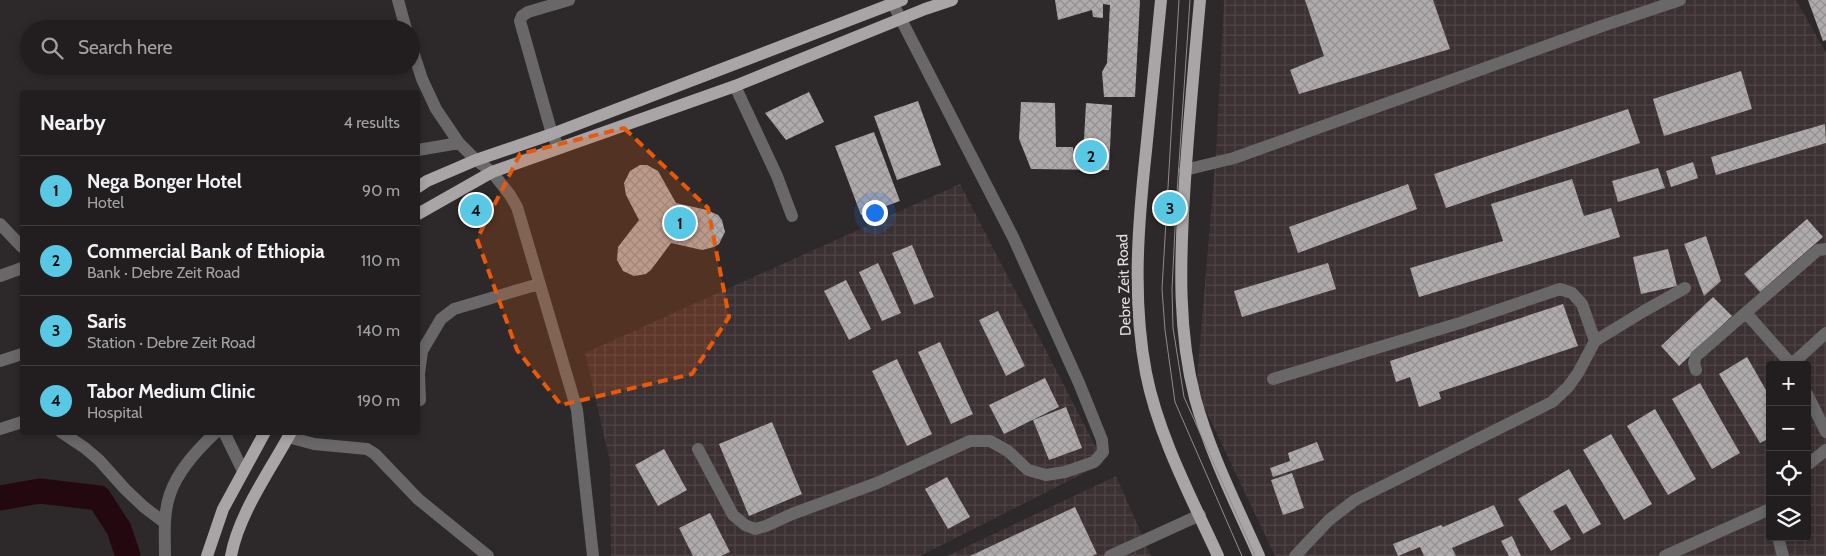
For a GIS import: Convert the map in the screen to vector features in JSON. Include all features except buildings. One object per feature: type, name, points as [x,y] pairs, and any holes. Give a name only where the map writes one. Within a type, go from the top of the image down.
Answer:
[{"type":"main road","points":[[420,213],[492,172],[735,86],[902,18],[952,0]]},
{"type":"main road","name":"Debre Zeit Road","points":[[1161,0],[1140,208],[1137,250],[1138,314],[1146,374],[1161,428],[1218,556]]},
{"type":"main road","points":[[1200,0],[1180,250],[1181,304],[1185,346],[1202,422],[1215,457],[1259,556]]},
{"type":"main road","points":[[420,186],[426,181],[476,160],[552,134],[895,1]]},
{"type":"main road","points":[[207,556],[223,509],[264,435]]},
{"type":"main road","points":[[231,556],[245,515],[290,435]]},
{"type":"street","points":[[398,0],[404,20]]},
{"type":"street","points":[[559,148],[552,134],[520,21],[522,16],[528,12],[569,0]]},
{"type":"street","points":[[1185,170],[1234,158],[1602,26],[1680,0]]},
{"type":"street","points":[[698,449],[734,515],[745,525],[755,529],[876,483],[970,441],[990,441],[1008,451],[1028,470],[1046,475],[1065,472],[1094,462],[1104,452],[1102,440],[1079,383],[1017,246],[895,1]]},
{"type":"street","points":[[420,73],[436,109],[459,144],[492,172],[518,207],[577,410],[593,556]]},
{"type":"street","points":[[735,86],[777,176],[792,216]]},
{"type":"street","points":[[420,150],[459,144]]},
{"type":"street","points":[[0,224],[20,245]]},
{"type":"street","points":[[1696,370],[1694,363],[1696,356],[1818,250],[1826,249]]},
{"type":"street","points":[[0,276],[20,269]]},
{"type":"street","points":[[420,366],[422,351],[441,319],[454,309],[539,284]]},
{"type":"street","points":[[1295,556],[1329,520],[1355,500],[1552,402],[1568,387],[1578,373],[1595,341],[1644,310],[1685,288]]},
{"type":"street","points":[[1273,379],[1460,323],[1560,289],[1572,293],[1582,304],[1595,341]]},
{"type":"street","points":[[1746,314],[1789,361]]},
{"type":"street","points":[[1795,361],[1826,333]]},
{"type":"street","points":[[0,361],[20,355]]},
{"type":"street","points":[[1811,402],[1826,432]]},
{"type":"street","points":[[0,429],[20,423]]},
{"type":"street","points":[[65,435],[99,460],[125,489],[165,523]]},
{"type":"street","points":[[165,556],[165,523],[170,494],[180,473],[198,449],[213,435]]},
{"type":"street","points":[[225,435],[243,471]]},
{"type":"street","points":[[290,435],[314,444],[367,449],[375,454],[418,499],[488,556]]},
{"type":"street","points":[[1811,462],[1826,450]]},
{"type":"street","points":[[1665,556],[1766,511]]},
{"type":"street","points":[[1110,556],[1200,515]]},
{"type":"street","points":[[1779,541],[1783,556]]},
{"type":"highlighted area","points":[[624,128],[708,208],[729,317],[692,374],[561,405],[517,350],[477,239],[520,154]]},
{"type":"shaded area","points":[[1224,0],[1796,0],[1826,53],[1826,556],[1275,556],[1196,390],[1216,153]]},
{"type":"shaded area","points":[[960,184],[1104,463],[920,556],[611,556],[610,462],[585,353]]},
{"type":"shaded area","points":[[1116,476],[1151,556],[947,556]]},
{"type":"waterway","points":[[0,498],[40,491],[99,498],[119,529],[128,556]]},
{"type":"tram line","points":[[1179,0],[1162,289],[1165,330],[1175,402],[1242,556]]},
{"type":"tram line","points":[[1190,0],[1176,208],[1172,289],[1173,328],[1184,397],[1255,556]]},
{"type":"place","name":"Commercial Bank of Ethiopia","points":[[1091,156]]},
{"type":"place","name":"Saris","points":[[1170,208]]},
{"type":"place","name":"Tabor Medium Clinic","points":[[476,210]]},
{"type":"place","name":"Nega Bonger Hotel","points":[[680,223]]}]
